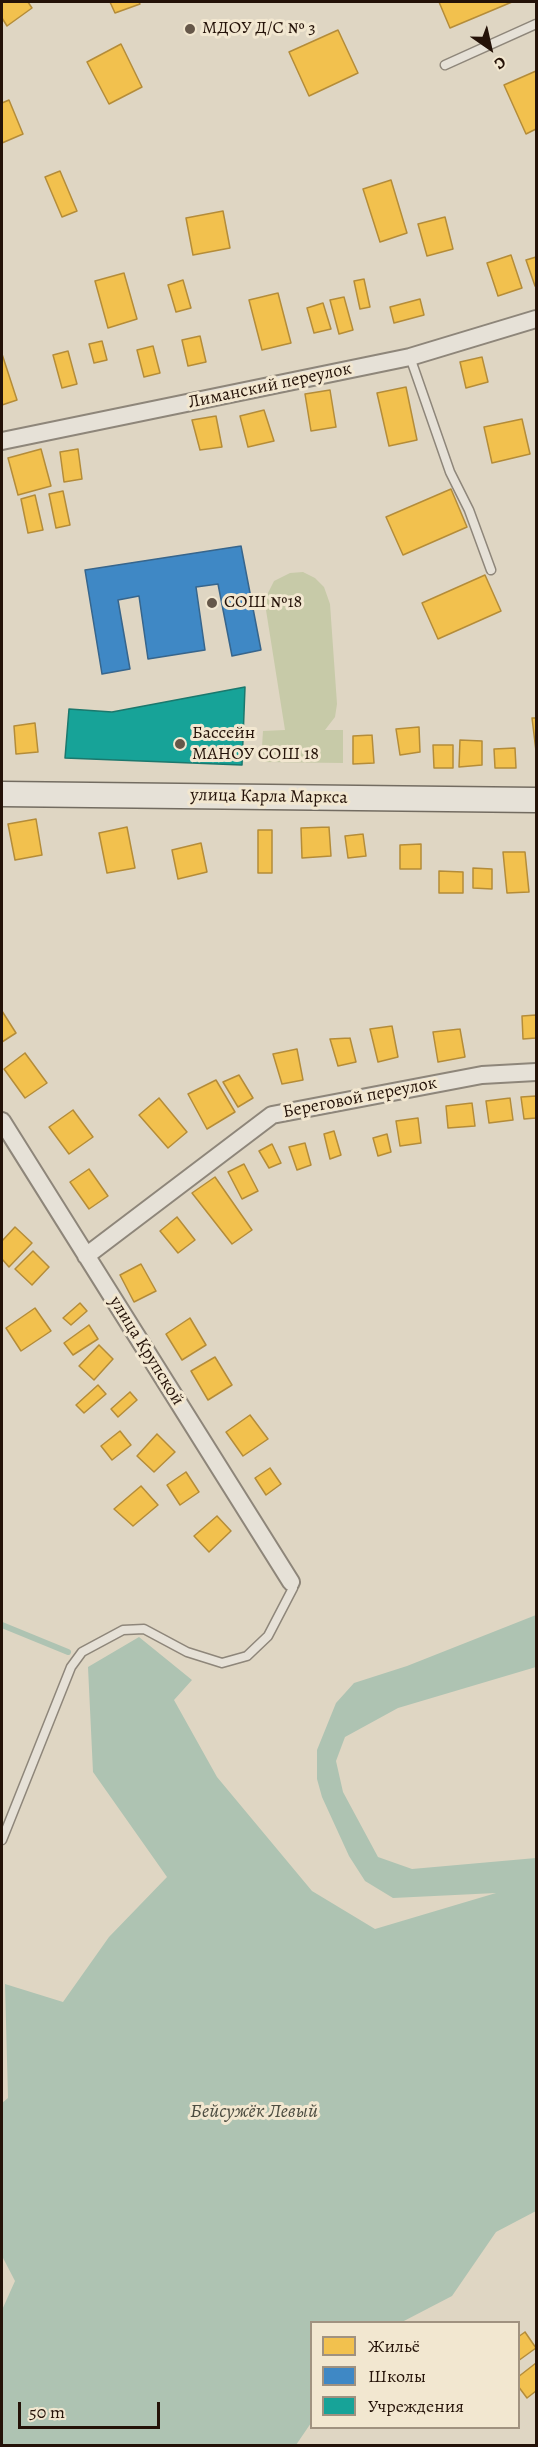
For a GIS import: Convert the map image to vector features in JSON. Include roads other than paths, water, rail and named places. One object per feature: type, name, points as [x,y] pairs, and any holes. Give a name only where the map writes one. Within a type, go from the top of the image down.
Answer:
[{"type":"main road","name":"улица Карла Маркса","points":[[2,794],[537,800]]},
{"type":"street","name":"Лиманский переулок","points":[[2,441],[410,357],[537,319]]},
{"type":"street","name":"Береговой переулок","points":[[86,1256],[272,1115],[482,1075],[537,1072]]},
{"type":"street","name":"улица Крупской","points":[[2,1121],[291,1582]]},
{"type":"lane","points":[[445,65],[537,24]]},
{"type":"lane","points":[[410,357],[450,472],[469,510],[491,570]]},
{"type":"lane","points":[[2,1840],[71,1667],[82,1652],[123,1630],[144,1629],[186,1652],[222,1663],[247,1656],[268,1636],[293,1588],[291,1582]]},
{"type":"water","name":"Бейсужёк Левый","points":[[536,1615],[536,1667],[398,1708],[345,1737],[336,1761],[343,1792],[378,1857],[412,1869],[536,1858],[536,2211],[496,2232],[452,2296],[404,2321],[310,2321],[310,2424],[296,2445],[2,2445],[2,2310],[15,2281],[2,2256],[2,2103],[8,2098],[5,1984],[63,2002],[109,1937],[167,1877],[93,1772],[88,1667],[139,1637],[192,1680],[174,1700],[217,1777],[312,1891],[375,1929],[496,1893],[393,1898],[365,1881],[349,1856],[322,1797],[317,1779],[317,1750],[336,1703],[354,1683],[407,1666]]},
{"type":"waterway","points":[[2,1625],[68,1652]]},
{"type":"place","name":"МДОУ Д/С № 3","points":[[190,29]]},
{"type":"place","name":"СОШ №18","points":[[212,603]]},
{"type":"place","name":"Бассейн МАНОУ СОШ 18","points":[[180,744]]}]
